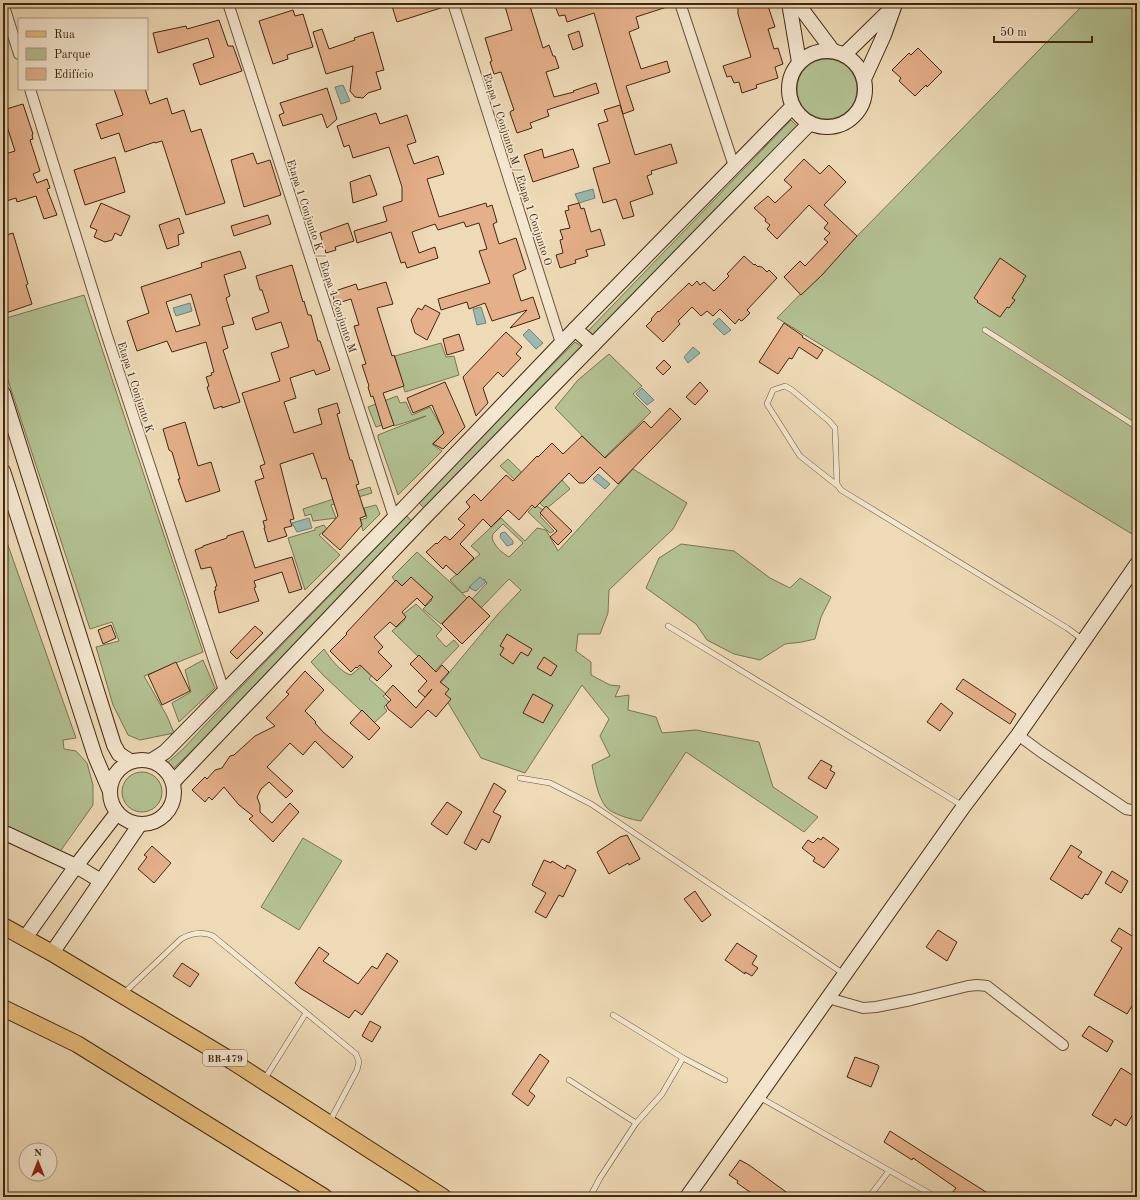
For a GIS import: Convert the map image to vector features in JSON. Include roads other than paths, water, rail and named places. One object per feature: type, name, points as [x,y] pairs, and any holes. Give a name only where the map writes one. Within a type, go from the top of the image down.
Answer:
[{"type":"main road","name":"BR-479","points":[[3,926],[52,953],[122,995],[263,1082],[443,1197]]},
{"type":"main road","points":[[3,1008],[77,1044],[324,1197]]},
{"type":"street","points":[[3,3],[18,51]]},
{"type":"street","name":"Etapa 1 Conjunto K / Etapa 1 Conjunto M","points":[[228,3],[394,517]]},
{"type":"street","name":"Etapa 1 Conjunto M / Etapa 1 Conjunto O","points":[[453,3],[561,343]]},
{"type":"street","points":[[680,3],[734,166]]},
{"type":"street","points":[[789,3],[799,62]]},
{"type":"street","points":[[797,3],[838,53],[856,65],[864,79],[865,91],[862,103],[855,114],[846,122],[834,126],[822,126],[810,123],[800,116],[793,106],[789,95],[789,83],[792,72],[799,62],[809,55],[820,51],[838,53],[895,5]]},
{"type":"street","points":[[864,79],[884,35],[895,5]]},
{"type":"street","name":"Etapa 1 Conjunto K","points":[[30,90],[106,333],[224,691]]},
{"type":"street","points":[[151,761],[165,752],[408,504],[561,343],[793,106]]},
{"type":"street","points":[[173,782],[423,519],[810,123]]},
{"type":"street","points":[[575,329],[593,345]]},
{"type":"street","points":[[3,393],[114,745],[119,754],[130,761]]},
{"type":"street","points":[[3,471],[94,756],[109,789]]},
{"type":"street","points":[[408,504],[423,519]]},
{"type":"street","points":[[687,1197],[964,806],[1018,735],[1137,564]]},
{"type":"street","points":[[1018,735],[1126,809],[1137,811]]},
{"type":"street","points":[[141,759],[151,761],[160,765],[168,772],[173,782],[174,794],[171,806],[163,816],[152,822],[140,824],[127,821],[117,813],[110,802],[109,789],[112,777],[120,768],[130,761],[141,759]]},
{"type":"street","points":[[25,938],[76,866],[117,813]]},
{"type":"street","points":[[52,953],[140,824]]},
{"type":"street","points":[[3,832],[76,866],[101,881]]},
{"type":"street","points":[[828,998],[850,1005],[870,1008],[912,1000],[968,986],[987,986],[1063,1046]]},
{"type":"lane","points":[[985,330],[1137,427]]},
{"type":"lane","points":[[838,486],[836,436],[833,425],[792,390],[785,386],[773,390],[767,404],[800,456],[848,494],[1067,628],[1083,640]]},
{"type":"lane","points":[[668,626],[964,806]]},
{"type":"lane","points":[[520,778],[550,783],[591,804],[845,975]]},
{"type":"lane","points":[[122,995],[189,934],[206,933],[213,936],[356,1054],[359,1062],[357,1070],[329,1124]]},
{"type":"lane","points":[[263,1082],[306,1012]]},
{"type":"lane","points":[[612,1015],[683,1058],[726,1080]]},
{"type":"lane","points":[[590,1197],[600,1178],[636,1123],[662,1094],[683,1058]]},
{"type":"lane","points":[[569,1080],[636,1123]]},
{"type":"lane","points":[[758,1096],[936,1197]]},
{"type":"lane","points":[[869,1197],[889,1171]]},
{"type":"water","points":[[343,85],[350,101],[341,104],[335,87]]},
{"type":"water","points":[[593,189],[595,198],[579,203],[575,194]]},
{"type":"water","points":[[190,303],[192,311],[176,316],[173,308]]},
{"type":"water","points":[[481,307],[486,323],[477,325],[473,309]]},
{"type":"water","points":[[719,318],[731,330],[724,335],[713,324]]},
{"type":"water","points":[[529,329],[543,343],[536,349],[523,335]]},
{"type":"water","points":[[693,347],[700,353],[688,363],[684,357]]},
{"type":"water","points":[[642,388],[654,400],[647,405],[636,394]]},
{"type":"water","points":[[598,474],[610,484],[605,489],[593,479]]},
{"type":"water","points":[[309,518],[312,528],[297,532],[292,523]]},
{"type":"water","points":[[505,532],[513,541],[513,544],[507,546],[500,537],[501,533]]},
{"type":"water","points":[[480,577],[486,582],[476,591],[471,589],[470,586]]}]
